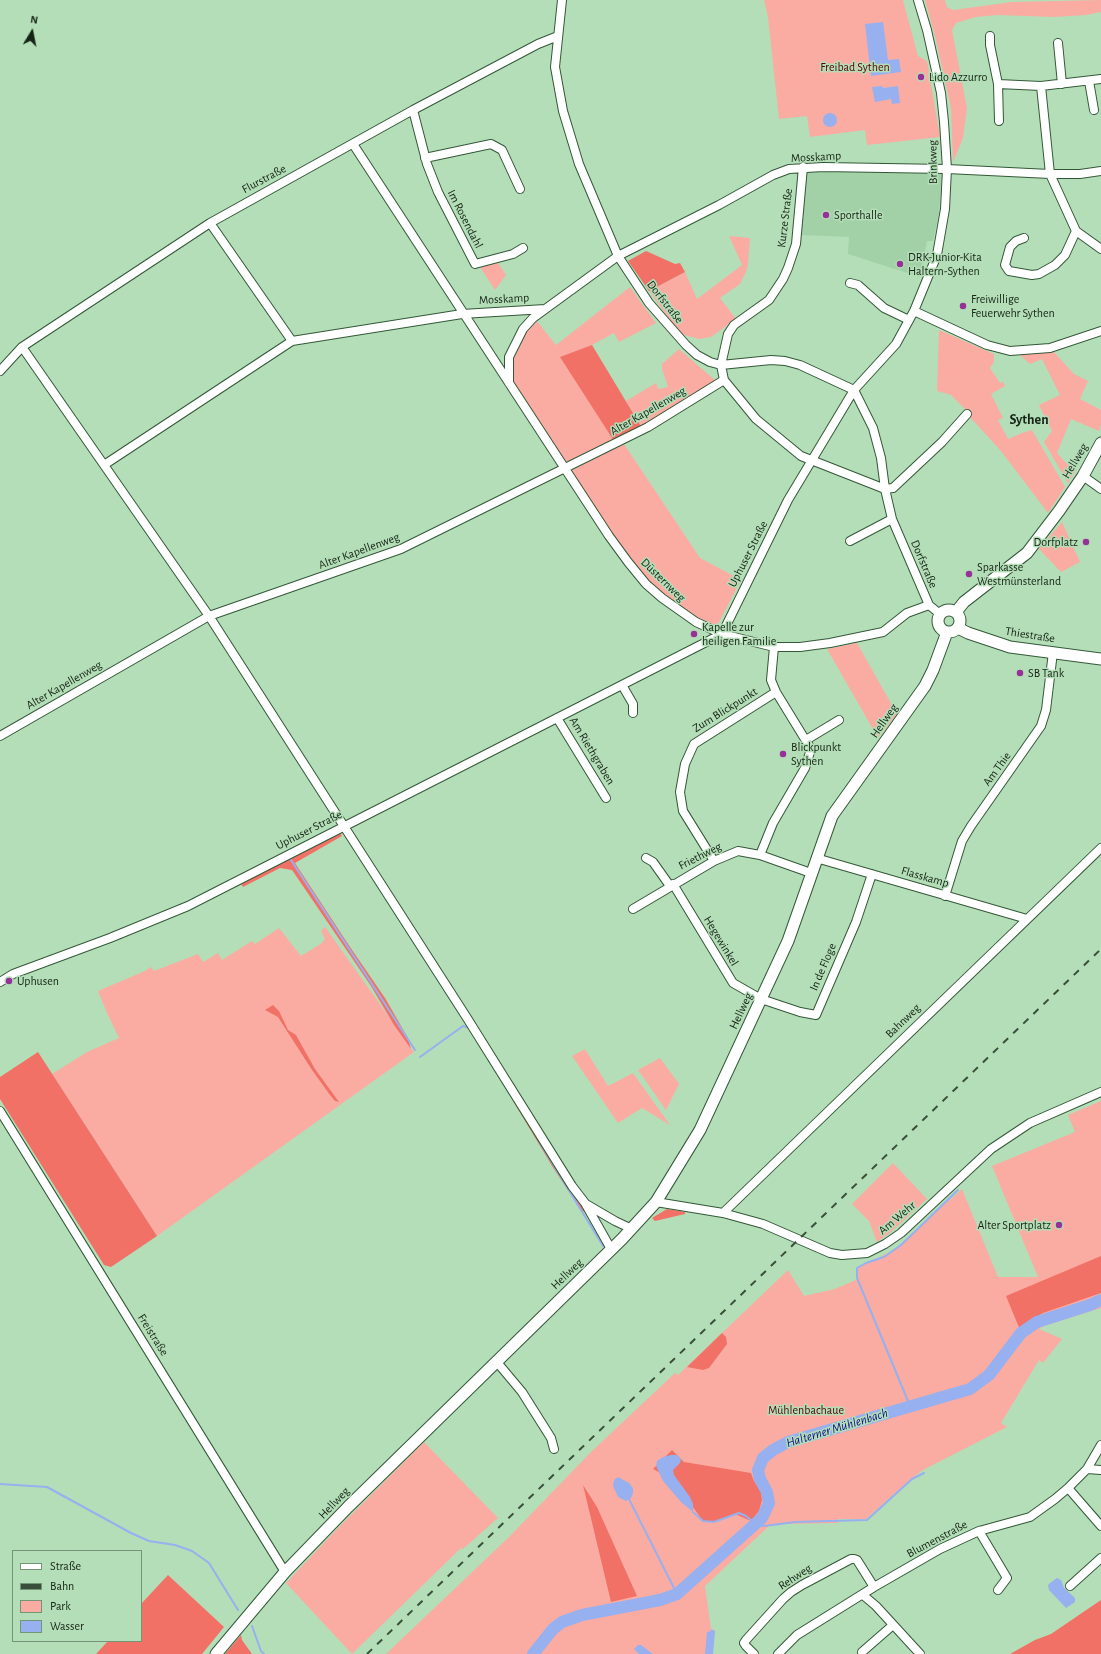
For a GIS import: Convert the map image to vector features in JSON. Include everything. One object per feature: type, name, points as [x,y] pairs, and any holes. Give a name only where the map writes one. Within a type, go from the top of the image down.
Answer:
[{"type":"street","name":"Dorfstraße","points":[[562,0],[555,67],[563,111],[579,164],[618,256],[649,303],[686,345],[697,355],[710,362],[721,365],[771,360],[785,361],[800,365],[854,390],[873,428],[892,518],[929,605],[940,614]]},
{"type":"street","name":"Brinkweg","points":[[854,390],[896,344],[914,311],[937,255],[945,209],[947,169],[941,93],[927,30],[918,0]]},
{"type":"street","name":"Flurstraße","points":[[0,371],[22,348],[210,223],[413,110],[538,44],[558,36]]},
{"type":"street","points":[[990,36],[990,46],[998,84],[999,121]]},
{"type":"street","points":[[1058,43],[1062,84]]},
{"type":"street","points":[[998,84],[1041,86],[1101,79]]},
{"type":"street","points":[[1089,81],[1094,110]]},
{"type":"street","points":[[1041,86],[1050,174],[1076,231],[1101,249]]},
{"type":"street","name":"Im Rosendahl","points":[[413,110],[426,158],[440,197],[475,264],[514,254],[523,248]]},
{"type":"street","name":"Düsternweg","points":[[353,144],[406,224],[462,314],[609,536],[646,584],[678,611],[696,622],[722,634],[774,647],[800,647],[830,643],[883,632],[907,613],[929,605]]},
{"type":"street","points":[[426,158],[491,144],[502,150],[520,189]]},
{"type":"street","name":"Mosskamp","points":[[509,384],[509,357],[514,344],[523,329],[533,318],[546,308],[618,256],[719,205],[773,175],[789,169],[803,167],[947,169],[1050,174],[1080,174],[1101,171]]},
{"type":"street","name":"Kurze Straße","points":[[721,365],[728,334],[734,326],[769,300],[783,279],[788,268],[796,244],[803,167]]},
{"type":"street","points":[[104,465],[292,341],[210,223]]},
{"type":"street","points":[[1024,238],[1016,241],[1010,247],[1005,265],[1009,271],[1032,275],[1039,274],[1055,265],[1065,255],[1076,231]]},
{"type":"street","points":[[850,283],[858,285],[884,308],[909,320]]},
{"type":"street","name":"Mosskamp","points":[[292,341],[462,314],[546,308]]},
{"type":"street","points":[[914,311],[987,345],[1010,351],[1050,348],[1101,331]]},
{"type":"street","points":[[22,348],[209,616],[467,1018],[572,1186],[585,1203],[611,1249]]},
{"type":"street","points":[[721,365],[724,380],[756,419],[801,456],[885,489],[893,488],[937,447],[967,414]]},
{"type":"street","name":"Alter Kapellenweg","points":[[0,736],[209,616],[401,549],[648,427],[724,380]]},
{"type":"street","name":"Uphuser Straße","points":[[0,982],[13,974],[110,938],[188,906],[722,634],[788,500],[854,390]]},
{"type":"street","name":"Hellweg","points":[[956,612],[964,602],[1027,553],[1048,527],[1083,476],[1101,443]]},
{"type":"street","points":[[1083,476],[1101,489]]},
{"type":"street","points":[[850,541],[892,518]]},
{"type":"street","points":[[948,610],[956,612],[960,620],[952,630],[941,628],[938,621],[940,614],[948,610]]},
{"type":"street","name":"Hellweg","points":[[216,1654],[285,1572],[348,1507],[632,1229],[656,1202],[700,1130],[788,941],[832,816],[925,686],[952,630]]},
{"type":"street","name":"Thiestraße","points":[[952,630],[1006,646],[1101,659]]},
{"type":"street","name":"Zum Blickpunkt","points":[[760,855],[773,823],[805,768],[811,749],[776,692],[771,680],[774,647]]},
{"type":"street","name":"Am Thie","points":[[945,896],[962,841],[1041,726],[1046,710],[1053,652]]},
{"type":"street","points":[[622,685],[633,704],[633,713]]},
{"type":"street","name":"Zum Blickpunkt","points":[[714,861],[683,811],[680,792],[685,764],[694,744],[776,692]]},
{"type":"street","name":"Am Riethgraben","points":[[557,718],[606,798]]},
{"type":"street","points":[[806,740],[839,720]]},
{"type":"street","name":"Bahnweg","points":[[723,1213],[1101,848]]},
{"type":"street","name":"Friethweg","points":[[633,909],[714,861],[738,851],[760,855],[811,873]]},
{"type":"street","points":[[646,858],[653,862],[672,885]]},
{"type":"street","name":"Flasskamp","points":[[816,858],[945,896],[1027,918]]},
{"type":"street","name":"In de Floge","points":[[761,999],[800,1012],[816,1015],[856,922],[872,874]]},
{"type":"street","name":"Hegewinkel","points":[[672,885],[733,983],[761,999]]},
{"type":"street","name":"Am Wehr","points":[[656,1202],[723,1213],[763,1224],[830,1253],[842,1255],[867,1253],[885,1244],[901,1233],[991,1149],[1030,1123],[1101,1092]]},
{"type":"street","name":"Freistraße","points":[[0,1111],[285,1572]]},
{"type":"street","points":[[585,1203],[615,1222],[632,1229]]},
{"type":"street","points":[[496,1361],[522,1392],[551,1438],[554,1449]]},
{"type":"street","name":"Blumenstraße","points":[[778,1654],[797,1635],[874,1587],[940,1549],[979,1531],[1030,1516],[1055,1499],[1087,1469],[1101,1445]]},
{"type":"street","points":[[1087,1469],[1101,1470]]},
{"type":"street","points":[[1068,1488],[1101,1526]]},
{"type":"street","points":[[979,1531],[1007,1578],[998,1590]]},
{"type":"street","name":"Rehweg","points":[[754,1654],[744,1643],[746,1640],[783,1599],[802,1585],[851,1558],[854,1558],[858,1560],[874,1587]]},
{"type":"street","points":[[1070,1586],[1101,1558]]},
{"type":"street","points":[[863,1595],[920,1654]]},
{"type":"street","points":[[862,1652],[893,1625]]},
{"type":"shaded area","points":[[811,170],[942,171],[939,214],[933,241],[927,241],[920,277],[848,254],[849,237],[801,235],[806,174]]},
{"type":"shaded area","points":[[646,251],[675,264],[680,263],[685,272],[649,291],[628,261]]},
{"type":"shaded area","points":[[592,345],[642,428],[614,441],[560,357]]},
{"type":"shaded area","points":[[340,833],[342,836],[295,863],[385,998],[408,1038],[411,1049],[394,1025],[371,986],[292,870],[280,868],[243,887],[240,882],[298,855]]},
{"type":"shaded area","points":[[273,1005],[279,1011],[288,1030],[296,1035],[315,1069],[339,1102],[335,1101],[312,1070],[278,1017],[265,1010]]},
{"type":"shaded area","points":[[38,1052],[157,1236],[111,1267],[104,1265],[0,1099],[0,1077]]},
{"type":"shaded area","points":[[515,1097],[585,1211],[582,1212],[552,1166],[512,1099]]},
{"type":"shaded area","points":[[667,1209],[685,1212],[685,1214],[655,1221],[652,1218]]},
{"type":"shaded area","points":[[1101,1256],[1101,1293],[1043,1313],[1028,1322],[1020,1330],[1006,1296]]},
{"type":"shaded area","points":[[722,1333],[726,1337],[727,1344],[709,1368],[703,1370],[687,1367]]},
{"type":"shaded area","points":[[672,1450],[684,1462],[751,1473],[761,1492],[762,1500],[759,1511],[751,1521],[735,1514],[714,1522],[703,1521],[673,1480],[653,1469]]},
{"type":"shaded area","points":[[583,1485],[597,1507],[637,1596],[611,1602]]},
{"type":"shaded area","points":[[168,1575],[224,1627],[202,1654],[96,1654],[107,1642],[142,1642],[142,1603]]},
{"type":"shaded area","points":[[1101,1600],[1101,1654],[1010,1654],[1035,1640],[1051,1634]]},
{"type":"shaded area","points":[[241,1635],[242,1640],[252,1654],[225,1654]]},
{"type":"green space","name":"Freibad Sythen","points":[[764,0],[903,0],[918,56],[927,61],[940,137],[867,145],[865,130],[810,137],[807,116],[779,119],[768,17]]},
{"type":"green space","points":[[925,0],[945,0],[947,7],[953,10],[1012,2],[1101,0],[1101,12],[1086,15],[1054,17],[998,15],[976,17],[956,23],[952,30],[967,108],[963,138],[953,162],[951,108],[935,36]]},
{"type":"green space","points":[[729,236],[750,238],[748,265],[740,284],[720,298],[736,319],[711,337],[699,339],[680,334],[649,291],[685,272],[697,299],[742,265]]},
{"type":"green space","points":[[498,263],[506,275],[495,290],[480,267]]},
{"type":"green space","points":[[630,287],[656,323],[619,342],[614,333],[592,345],[614,441],[570,463],[564,462],[516,389],[513,378],[513,356],[522,336],[536,320],[556,345]]},
{"type":"green space","points":[[939,330],[994,354],[994,362],[990,368],[1000,383],[1003,382],[1005,386],[991,394],[1003,418],[998,420],[1008,439],[1032,430],[1065,487],[1048,513],[1001,451],[970,417],[965,409],[951,395],[937,391]]},
{"type":"green space","points":[[679,349],[716,381],[642,428],[626,401],[656,383],[658,389],[668,387],[662,369],[662,364]]},
{"type":"green space","points":[[1053,351],[1074,374],[1088,381],[1080,399],[1101,410],[1101,425],[1099,431],[1071,419],[1057,453],[1066,463],[1077,469],[1068,483],[1044,442],[1052,431],[1039,405],[1060,395],[1042,359],[1030,364],[1020,355]]},
{"type":"green space","points":[[624,444],[700,558],[741,580],[718,624],[711,626],[698,620],[647,582],[628,559],[572,474],[574,468]]},
{"type":"green space","points":[[1062,522],[1080,562],[1061,572],[1039,549]]},
{"type":"green space","points":[[857,643],[897,714],[878,738],[827,649]]},
{"type":"green space","points":[[325,927],[414,1052],[157,1236],[52,1074],[87,1052],[119,1038],[98,991],[151,967],[154,971],[198,954],[203,962],[218,953],[222,960],[252,941],[255,944],[279,928],[301,956],[322,943],[325,939],[321,931]]},
{"type":"green space","points":[[585,1049],[608,1086],[633,1073],[670,1125],[642,1108],[618,1123],[572,1056]]},
{"type":"green space","points":[[660,1058],[679,1084],[666,1110],[638,1070]]},
{"type":"green space","name":"Mühlenbachaue","points":[[1101,1101],[1101,1308],[1044,1326],[1039,1329],[1062,1339],[1043,1363],[1039,1360],[1001,1423],[1007,1427],[923,1470],[866,1519],[838,1519],[838,1523],[784,1524],[769,1526],[705,1586],[711,1629],[715,1631],[712,1654],[386,1654],[509,1537],[590,1453],[675,1373],[678,1375],[788,1270],[804,1296],[835,1289],[858,1279],[858,1269],[861,1266],[890,1252],[902,1244],[947,1201],[962,1189],[998,1277],[1038,1277],[992,1166],[1075,1132],[1068,1115]]},
{"type":"green space","points":[[893,1163],[927,1199],[890,1233],[877,1242],[869,1221],[852,1204]]},
{"type":"green space","points":[[424,1442],[498,1518],[463,1549],[461,1548],[352,1654],[286,1583],[337,1529]]},
{"type":"water","points":[[883,22],[888,60],[899,59],[901,72],[871,76],[865,24]]},
{"type":"water","points":[[882,86],[883,88],[898,86],[900,103],[892,104],[891,99],[875,102],[872,87]]},
{"type":"water","points":[[827,113],[833,113],[837,117],[837,123],[833,127],[827,127],[823,123],[823,117]]},
{"type":"water","points":[[677,1455],[681,1459],[680,1463],[673,1470],[674,1475],[690,1497],[693,1504],[693,1512],[681,1502],[663,1481],[656,1466],[657,1461],[663,1457]]},
{"type":"water","points":[[618,1477],[629,1483],[633,1488],[631,1498],[626,1501],[618,1497],[613,1486],[614,1480]]},
{"type":"water","points":[[1057,1578],[1061,1580],[1064,1588],[1075,1598],[1075,1602],[1066,1608],[1049,1590],[1048,1585]]},
{"type":"water","points":[[711,1629],[715,1631],[713,1654],[705,1654],[707,1632],[711,1631]]},
{"type":"water","points":[[638,1645],[641,1645],[653,1654],[639,1654],[634,1649]]},
{"type":"waterway","points":[[291,860],[415,1050]]},
{"type":"waterway","points":[[420,1057],[463,1026],[470,1028]]},
{"type":"waterway","points":[[540,1143],[603,1246]]},
{"type":"waterway","points":[[910,1406],[857,1278],[857,1268],[866,1263],[884,1257],[901,1245],[958,1190]]},
{"type":"waterway","name":"Halterner Mühlenbach","points":[[533,1654],[553,1629],[562,1622],[582,1615],[660,1600],[677,1594],[762,1518],[769,1503],[767,1492],[760,1479],[758,1470],[763,1458],[773,1450],[788,1442],[970,1389],[989,1375],[1021,1333],[1037,1322],[1101,1300]]},
{"type":"waterway","points":[[754,1525],[764,1526],[795,1522],[867,1520],[912,1479],[924,1473]]},
{"type":"waterway","points":[[0,1484],[47,1487],[131,1533],[149,1541],[175,1545],[192,1551],[209,1563],[238,1610]]},
{"type":"waterway","points":[[629,1499],[677,1594]]},
{"type":"waterway","points":[[693,1512],[703,1521],[714,1522],[739,1513],[746,1516],[756,1524]]},
{"type":"waterway","points":[[252,1626],[261,1651],[264,1654]]},
{"type":"railway","points":[[367,1654],[1101,949]]},
{"type":"place","name":"Lido Azzurro","points":[[921,77]]},
{"type":"place","name":"Sporthalle","points":[[826,215]]},
{"type":"place","name":"DRK-Junior-Kita Haltern-Sythen","points":[[900,264]]},
{"type":"place","name":"Freiwillige Feuerwehr Sythen","points":[[963,306]]},
{"type":"place","name":"Dorfplatz","points":[[1086,542]]},
{"type":"place","name":"Sparkasse Westmünsterland","points":[[969,574]]},
{"type":"place","name":"Kapelle zur heiligen Familie","points":[[694,634]]},
{"type":"place","name":"SB Tank","points":[[1020,673]]},
{"type":"place","name":"Blickpunkt Sythen","points":[[783,754]]},
{"type":"place","name":"Uphusen","points":[[9,981]]},
{"type":"place","name":"Alter Sportplatz","points":[[1059,1225]]},
{"type":"district","name":"Sythen","points":[[1029,420]]}]
